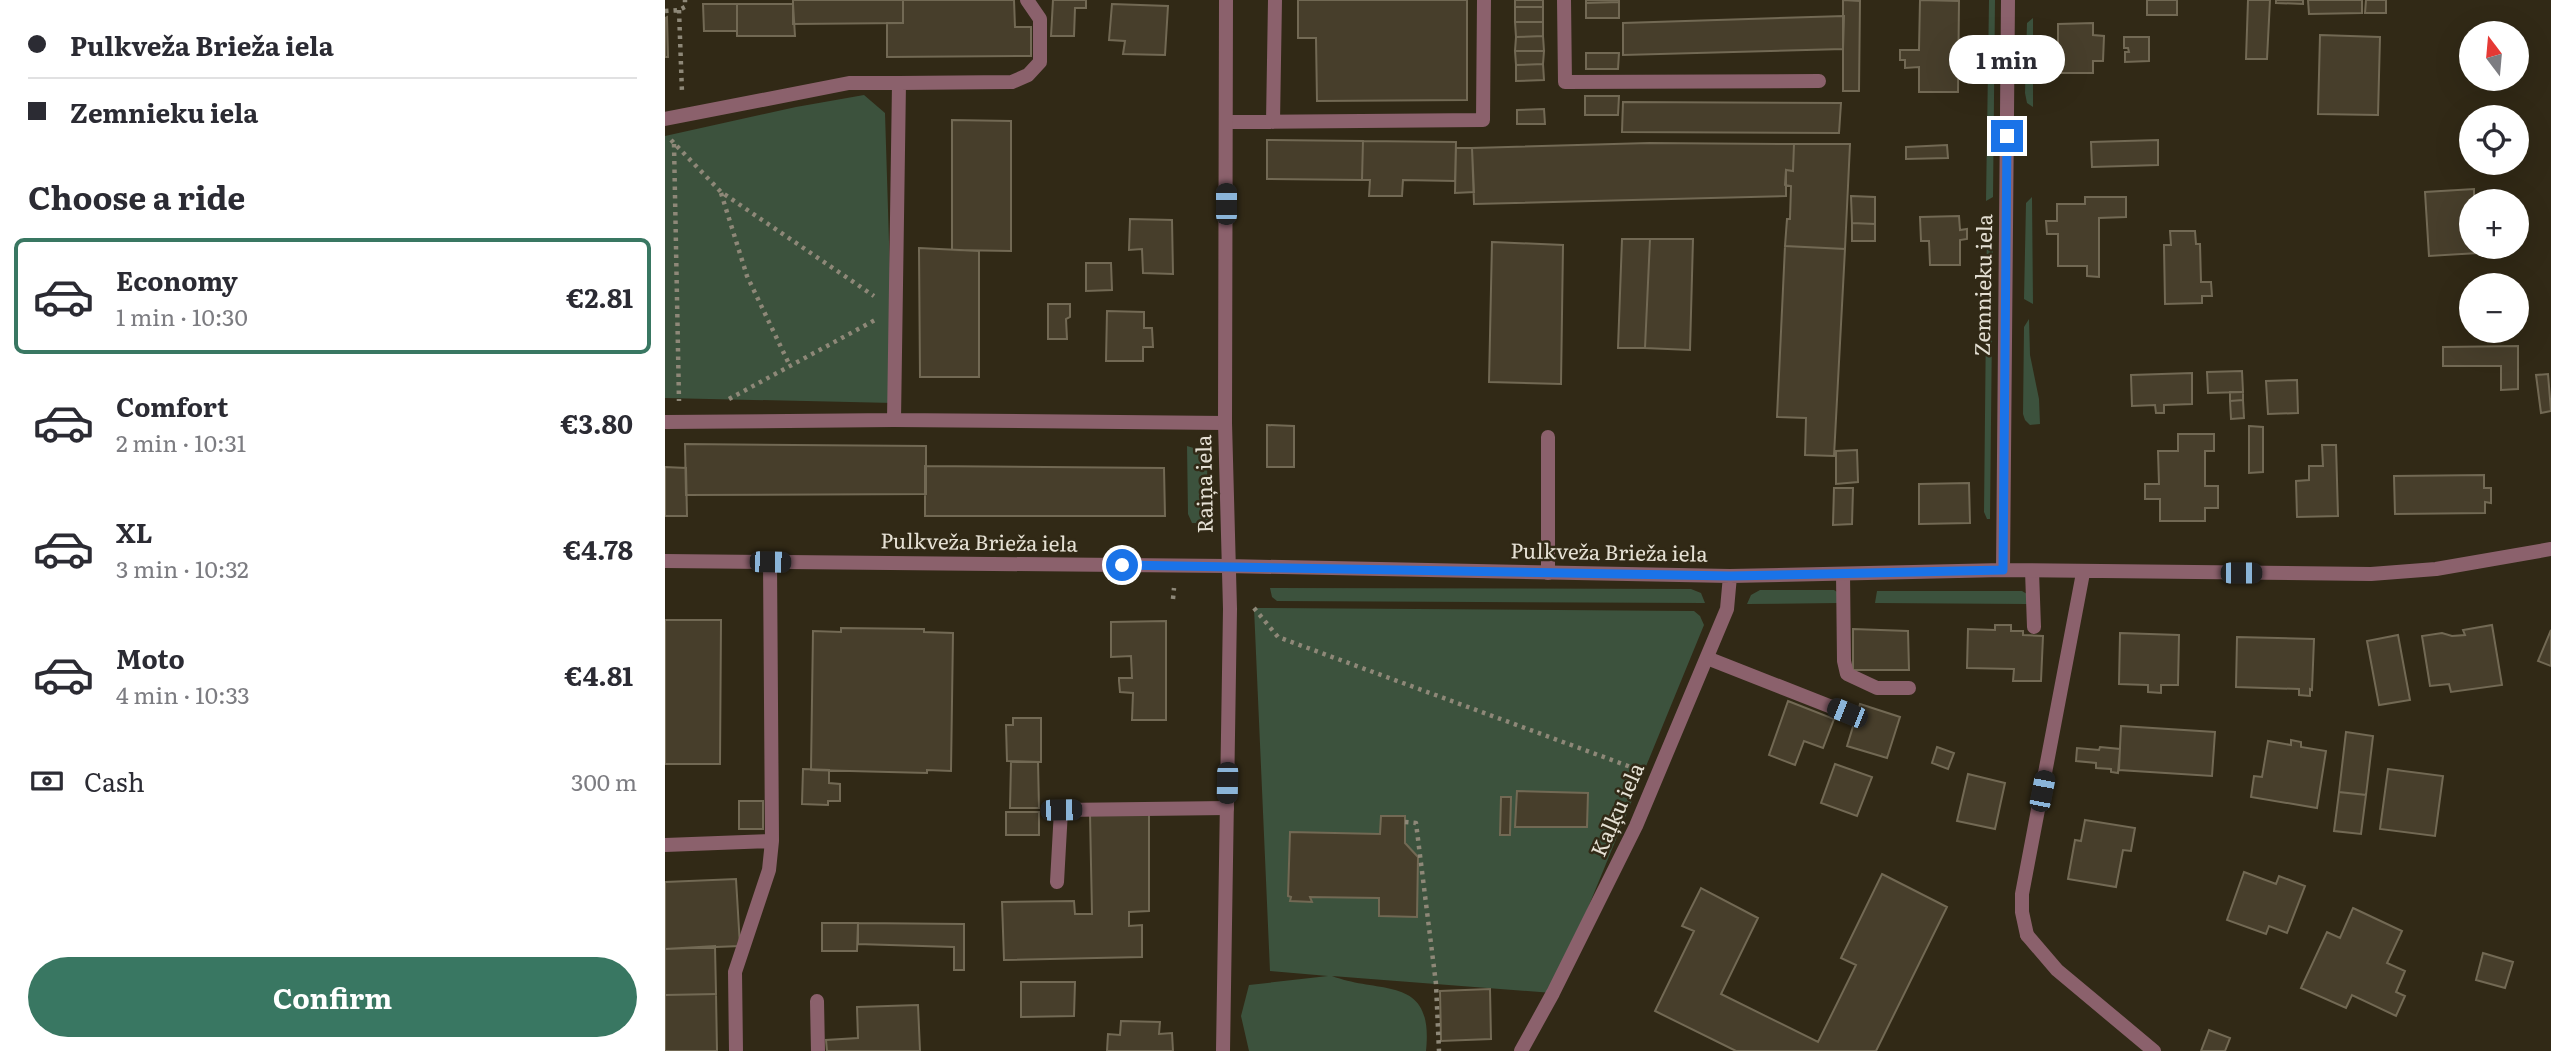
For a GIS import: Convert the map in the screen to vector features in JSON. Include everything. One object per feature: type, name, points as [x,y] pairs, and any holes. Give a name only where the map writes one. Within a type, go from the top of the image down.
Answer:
[{"type":"street","points":[[665,119],[849,83],[1012,82],[1028,75],[1040,62],[1040,19],[1027,0]]},
{"type":"street","name":"Raiņa iela","points":[[1223,1051],[1230,608],[1225,423],[1226,0]]},
{"type":"street","points":[[1273,122],[1275,0]]},
{"type":"street","points":[[1227,122],[1483,120],[1484,0]]},
{"type":"street","points":[[1565,0],[1566,82],[1819,81]]},
{"type":"street","name":"Zemnieku iela","points":[[2003,570],[2008,0]]},
{"type":"street","points":[[894,420],[899,83]]},
{"type":"street","points":[[672,422],[894,420],[1225,423]]},
{"type":"street","points":[[1548,436],[1548,573]]},
{"type":"street","name":"Pulkveža Brieža iela","points":[[665,561],[1228,566],[1730,576],[2003,570],[2083,573],[2371,574],[2436,569],[2551,549]]},
{"type":"street","points":[[736,1051],[735,972],[768,870],[772,841],[770,562]]},
{"type":"street","points":[[2032,571],[2035,627]]},
{"type":"street","points":[[2083,573],[2022,894],[2022,912],[2027,935],[2057,970],[2154,1051]]},
{"type":"street","points":[[1843,574],[1844,661],[1847,674],[1877,688],[1909,688]]},
{"type":"street","name":"Kaļķu iela","points":[[1521,1051],[1625,850],[1727,609],[1730,576]]},
{"type":"street","points":[[1707,658],[1847,713]]},
{"type":"street","points":[[1057,882],[1061,810],[1227,807]]},
{"type":"street","points":[[665,845],[772,841]]},
{"type":"street","points":[[817,1001],[818,1051]]},
{"type":"path","points":[[665,11],[685,7],[685,0]]},
{"type":"path","points":[[679,10],[682,115]]},
{"type":"path","points":[[665,134],[721,192],[895,310],[722,403]]},
{"type":"path","points":[[672,422],[674,143]]},
{"type":"path","points":[[721,192],[747,276],[790,366]]},
{"type":"path","points":[[1254,608],[1278,637],[1657,777]]},
{"type":"path","points":[[1405,822],[1416,823],[1436,984],[1439,1051]]},
{"type":"green space","points":[[1989,0],[1995,0],[1993,197],[1986,201]]},
{"type":"green space","points":[[2033,18],[2033,107],[2027,103],[2025,93],[2027,23]]},
{"type":"green space","points":[[864,95],[885,113],[894,403],[665,398],[665,136]]},
{"type":"green space","points":[[2032,197],[2033,304],[2024,299],[2026,203]]},
{"type":"green space","points":[[1987,221],[1993,231],[1990,519],[1987,519],[1984,512]]},
{"type":"green space","points":[[2029,319],[2030,355],[2039,399],[2040,424],[2030,425],[2023,414],[2024,327]]},
{"type":"green space","points":[[1187,446],[1200,450],[1207,461],[1208,523],[1192,523],[1188,514]]},
{"type":"green space","points":[[1270,588],[1691,589],[1701,593],[1705,603],[1277,601],[1272,597]]},
{"type":"green space","points":[[1760,590],[1834,590],[1837,592],[1838,603],[1747,604],[1751,595]]},
{"type":"green space","points":[[1877,591],[2022,591],[2027,594],[2027,604],[1875,603]]},
{"type":"green space","points":[[1254,608],[1694,611],[1700,616],[1704,625],[1553,993],[1332,976],[1401,992],[1413,998],[1422,1009],[1426,1026],[1426,1051],[1249,1051],[1241,1016],[1249,985],[1328,976],[1270,971]]},
{"type":"building","points":[[793,0],[903,0],[903,23],[793,24]]},
{"type":"building","points":[[903,0],[1014,0],[1015,27],[1031,27],[1031,56],[887,57],[887,23],[903,23]]},
{"type":"building","points":[[1053,0],[1086,0],[1086,8],[1075,8],[1074,36],[1051,36]]},
{"type":"building","points":[[1298,0],[1467,0],[1467,100],[1317,101],[1316,38],[1298,38]]},
{"type":"building","points":[[1515,0],[1543,0],[1543,7],[1515,7]]},
{"type":"building","points":[[1586,0],[1619,0],[1619,2],[1586,3]]},
{"type":"building","points":[[1843,0],[1860,1],[1859,91],[1843,91]]},
{"type":"building","points":[[1920,0],[1959,1],[1958,92],[1919,92],[1919,67],[1905,68],[1905,60],[1900,60],[1900,50],[1919,50]]},
{"type":"building","points":[[2147,0],[2177,0],[2177,15],[2147,15]]},
{"type":"building","points":[[2248,0],[2270,0],[2267,59],[2246,59]]},
{"type":"building","points":[[2276,0],[2303,0],[2303,4],[2276,3]]},
{"type":"building","points":[[2308,0],[2362,0],[2362,13],[2309,14]]},
{"type":"building","points":[[2366,0],[2386,0],[2386,13],[2365,13]]},
{"type":"building","points":[[1619,2],[1619,18],[1586,18],[1586,3]]},
{"type":"building","points":[[703,4],[737,4],[737,31],[704,31]]},
{"type":"building","points":[[737,4],[793,4],[795,36],[737,36]]},
{"type":"building","points":[[1112,4],[1168,6],[1165,55],[1123,54],[1125,41],[1109,40]]},
{"type":"building","points":[[1515,7],[1543,7],[1543,22],[1515,22]]},
{"type":"building","points":[[1844,16],[1843,49],[1623,55],[1623,23]]},
{"type":"building","points":[[667,17],[668,57],[665,57],[665,18]]},
{"type":"building","points":[[1515,22],[1543,22],[1543,36],[1516,37]]},
{"type":"building","points":[[2093,23],[2093,35],[2104,36],[2103,61],[2093,61],[2093,73],[2058,73],[2058,24]]},
{"type":"building","points":[[2320,35],[2380,37],[2378,115],[2318,114]]},
{"type":"building","points":[[1543,36],[1544,51],[1515,51],[1516,37]]},
{"type":"building","points":[[2124,37],[2149,37],[2149,61],[2125,62],[2125,52],[2129,52],[2128,48],[2124,48]]},
{"type":"building","points":[[1515,51],[1544,51],[1543,64],[1516,65]]},
{"type":"building","points":[[1586,53],[1619,53],[1618,69],[1586,69]]},
{"type":"building","points":[[1543,64],[1544,80],[1516,81],[1516,65]]},
{"type":"building","points":[[1585,96],[1619,96],[1618,115],[1585,115]]},
{"type":"building","points":[[1623,102],[1841,103],[1839,133],[1622,132]]},
{"type":"building","points":[[1544,109],[1545,124],[1517,124],[1517,110]]},
{"type":"building","points":[[952,120],[1011,121],[1011,251],[952,250]]},
{"type":"building","points":[[1267,140],[1363,141],[1362,180],[1267,179]]},
{"type":"building","points":[[2158,140],[2158,165],[2092,167],[2091,142]]},
{"type":"building","points":[[1363,141],[1456,142],[1455,181],[1403,180],[1402,196],[1369,196],[1370,180],[1362,180]]},
{"type":"building","points":[[1649,143],[1794,144],[1793,171],[1786,170],[1786,196],[1474,204],[1472,148]]},
{"type":"building","points":[[1794,144],[1850,144],[1845,249],[1785,246],[1787,219],[1790,219],[1791,186],[1785,185],[1786,170],[1793,171]]},
{"type":"building","points":[[1947,145],[1948,158],[1906,159],[1906,147]]},
{"type":"building","points":[[1456,148],[1472,148],[1474,192],[1455,193]]},
{"type":"building","points":[[2459,190],[2459,254],[2429,256],[2425,192]]},
{"type":"building","points":[[1851,196],[1875,197],[1875,224],[1852,223]]},
{"type":"building","points":[[2085,197],[2126,197],[2126,217],[2099,218],[2099,277],[2087,276],[2087,266],[2058,266],[2058,234],[2047,234],[2046,221],[2057,221],[2057,204],[2085,204]]},
{"type":"building","points":[[1959,216],[1960,230],[1967,229],[1967,239],[1960,240],[1960,265],[1930,265],[1929,241],[1921,241],[1920,217]]},
{"type":"building","points":[[1130,219],[1172,220],[1173,274],[1143,273],[1142,249],[1129,250]]},
{"type":"building","points":[[1852,223],[1875,224],[1875,241],[1852,241]]},
{"type":"building","points":[[2170,231],[2195,231],[2196,244],[2200,244],[2201,282],[2211,282],[2212,296],[2202,296],[2202,303],[2165,304],[2164,245],[2171,245]]},
{"type":"building","points":[[1622,239],[1650,239],[1645,348],[1618,348]]},
{"type":"building","points":[[1650,239],[1693,239],[1690,350],[1645,348]]},
{"type":"building","points":[[1492,242],[1563,245],[1561,384],[1489,382]]},
{"type":"building","points":[[1785,246],[1845,249],[1834,456],[1805,455],[1806,418],[1777,417]]},
{"type":"building","points":[[919,248],[979,251],[979,377],[920,377]]},
{"type":"building","points":[[1086,263],[1111,263],[1112,290],[1086,291]]},
{"type":"building","points":[[1048,304],[1070,304],[1070,317],[1066,319],[1067,339],[1048,339]]},
{"type":"building","points":[[1107,311],[1144,312],[1144,328],[1152,328],[1153,347],[1143,347],[1143,361],[1106,361]]},
{"type":"building","points":[[2518,346],[2518,389],[2501,390],[2501,366],[2443,366],[2443,347]]},
{"type":"building","points":[[2242,371],[2243,392],[2208,393],[2207,372]]},
{"type":"building","points":[[2192,373],[2192,404],[2164,405],[2164,413],[2156,413],[2155,405],[2132,406],[2131,375]]},
{"type":"building","points":[[2548,374],[2551,411],[2541,413],[2536,375]]},
{"type":"building","points":[[2297,380],[2298,413],[2268,414],[2266,381]]},
{"type":"building","points":[[2230,392],[2243,392],[2243,400],[2230,401]]},
{"type":"building","points":[[2243,400],[2244,418],[2231,419],[2230,401]]},
{"type":"building","points":[[1267,425],[1294,426],[1294,467],[1267,467]]},
{"type":"building","points":[[2249,426],[2263,427],[2263,472],[2249,473]]},
{"type":"building","points":[[2178,434],[2214,434],[2214,451],[2205,451],[2205,486],[2218,486],[2218,508],[2205,508],[2205,521],[2160,521],[2160,499],[2145,499],[2145,484],[2159,484],[2158,451],[2178,451]]},
{"type":"building","points":[[685,444],[926,446],[926,494],[686,495]]},
{"type":"building","points":[[2322,445],[2336,445],[2338,516],[2297,517],[2296,481],[2309,480],[2309,466],[2323,466]]},
{"type":"building","points":[[1857,450],[1858,482],[1836,484],[1836,451]]},
{"type":"building","points":[[925,466],[1164,468],[1165,516],[925,516]]},
{"type":"building","points":[[665,467],[686,468],[687,516],[665,516]]},
{"type":"building","points":[[2484,475],[2484,488],[2491,488],[2491,503],[2485,502],[2485,513],[2395,514],[2394,476]]},
{"type":"building","points":[[1969,483],[1970,523],[1919,524],[1919,484]]},
{"type":"building","points":[[1834,488],[1853,488],[1852,524],[1833,525]]},
{"type":"building","points":[[665,620],[721,620],[720,764],[665,764]]},
{"type":"building","points":[[1166,621],[1166,720],[1132,720],[1133,693],[1120,692],[1119,681],[1119,678],[1132,678],[1131,656],[1111,657],[1111,622]]},
{"type":"building","points":[[1995,625],[2011,625],[2011,631],[2043,636],[2041,681],[2013,681],[2014,669],[1967,668],[1968,629],[1995,630]]},
{"type":"building","points":[[2492,625],[2502,685],[2451,692],[2449,684],[2430,686],[2422,636],[2442,633],[2452,636],[2465,635],[2463,630]]},
{"type":"building","points":[[841,628],[924,629],[924,632],[953,633],[951,771],[927,770],[927,773],[811,770],[813,631],[841,632]]},
{"type":"building","points":[[1853,629],[1908,631],[1909,670],[1853,670]]},
{"type":"building","points":[[2551,630],[2551,666],[2538,661]]},
{"type":"building","points":[[2120,633],[2179,635],[2178,685],[2161,685],[2161,693],[2148,692],[2148,685],[2119,684]]},
{"type":"building","points":[[2398,635],[2410,700],[2379,705],[2367,641]]},
{"type":"building","points":[[2237,637],[2314,639],[2310,696],[2299,695],[2299,689],[2236,687]]},
{"type":"building","points":[[1788,701],[1834,719],[1823,748],[1804,741],[1795,765],[1769,755]]},
{"type":"building","points":[[1860,704],[1900,717],[1887,758],[1847,746]]},
{"type":"building","points":[[1013,718],[1041,718],[1041,762],[1007,761],[1006,725],[1013,725]]},
{"type":"building","points":[[2121,726],[2215,732],[2212,776],[2119,770]]},
{"type":"building","points":[[2346,732],[2373,736],[2366,795],[2339,792]]},
{"type":"building","points":[[2291,740],[2301,742],[2301,747],[2326,751],[2317,808],[2251,797],[2254,776],[2262,777],[2268,741],[2291,745]]},
{"type":"building","points":[[1937,747],[1954,753],[1948,769],[1932,763]]},
{"type":"building","points":[[2100,747],[2120,749],[2118,773],[2111,772],[2111,769],[2096,768],[2096,763],[2076,761],[2077,748],[2099,750]]},
{"type":"building","points":[[1011,762],[1038,762],[1039,808],[1010,808]]},
{"type":"building","points":[[1835,764],[1872,777],[1857,816],[1821,803]]},
{"type":"building","points":[[803,769],[829,770],[829,783],[840,784],[840,801],[828,801],[828,805],[802,804]]},
{"type":"building","points":[[2388,769],[2443,776],[2435,836],[2380,829]]},
{"type":"building","points":[[1968,774],[2005,783],[1995,829],[1957,821]]},
{"type":"building","points":[[1517,791],[1588,793],[1587,827],[1515,827]]},
{"type":"building","points":[[2339,792],[2366,795],[2361,834],[2334,831]]},
{"type":"building","points":[[1501,797],[1511,797],[1510,835],[1500,835]]},
{"type":"building","points":[[739,801],[763,801],[763,829],[739,829]]},
{"type":"building","points":[[1006,812],[1039,812],[1039,835],[1006,835]]},
{"type":"building","points":[[1090,814],[1149,814],[1149,911],[1129,912],[1129,926],[1142,925],[1142,957],[1004,960],[1002,902],[1074,901],[1075,914],[1092,914]]},
{"type":"building","points":[[1381,816],[1405,816],[1405,843],[1418,857],[1417,917],[1379,916],[1379,898],[1310,897],[1312,902],[1290,901],[1290,832],[1380,834]]},
{"type":"building","points":[[2085,820],[2135,828],[2131,851],[2123,850],[2116,887],[2068,879],[2075,840],[2081,841]]},
{"type":"building","points":[[2244,872],[2276,884],[2279,876],[2305,886],[2287,933],[2269,926],[2266,934],[2227,920]]},
{"type":"building","points":[[1882,874],[1947,907],[1876,1051],[1736,1051],[1655,1011],[1694,931],[1682,926],[1701,888],[1758,918],[1721,994],[1818,1042],[1856,965],[1841,958]]},
{"type":"building","points":[[736,879],[740,946],[665,949],[665,882]]},
{"type":"building","points":[[2353,908],[2402,931],[2387,963],[2405,971],[2396,992],[2405,996],[2396,1016],[2352,995],[2346,1008],[2301,988],[2327,932],[2340,938]]},
{"type":"building","points":[[822,923],[858,923],[857,951],[822,951]]},
{"type":"building","points":[[858,923],[964,924],[964,970],[954,970],[954,947],[858,944]]},
{"type":"building","points":[[715,946],[716,994],[665,995],[665,949]]},
{"type":"building","points":[[2483,953],[2513,962],[2505,988],[2476,980]]},
{"type":"building","points":[[1021,982],[1075,982],[1074,1016],[1021,1017]]},
{"type":"building","points":[[1490,989],[1491,1039],[1441,1041],[1440,991]]},
{"type":"building","points":[[716,994],[717,1051],[665,1051],[665,995]]},
{"type":"building","points":[[918,1005],[920,1051],[827,1051],[826,1040],[858,1038],[857,1007]]},
{"type":"building","points":[[1121,1021],[1160,1022],[1159,1034],[1172,1033],[1173,1051],[1107,1051],[1108,1034],[1120,1035]]},
{"type":"building","points":[[2209,1030],[2230,1038],[2225,1051],[2201,1051]]},
{"type":"route","points":[[1122,565],[1730,576],[2003,570],[2007,136]]}]
